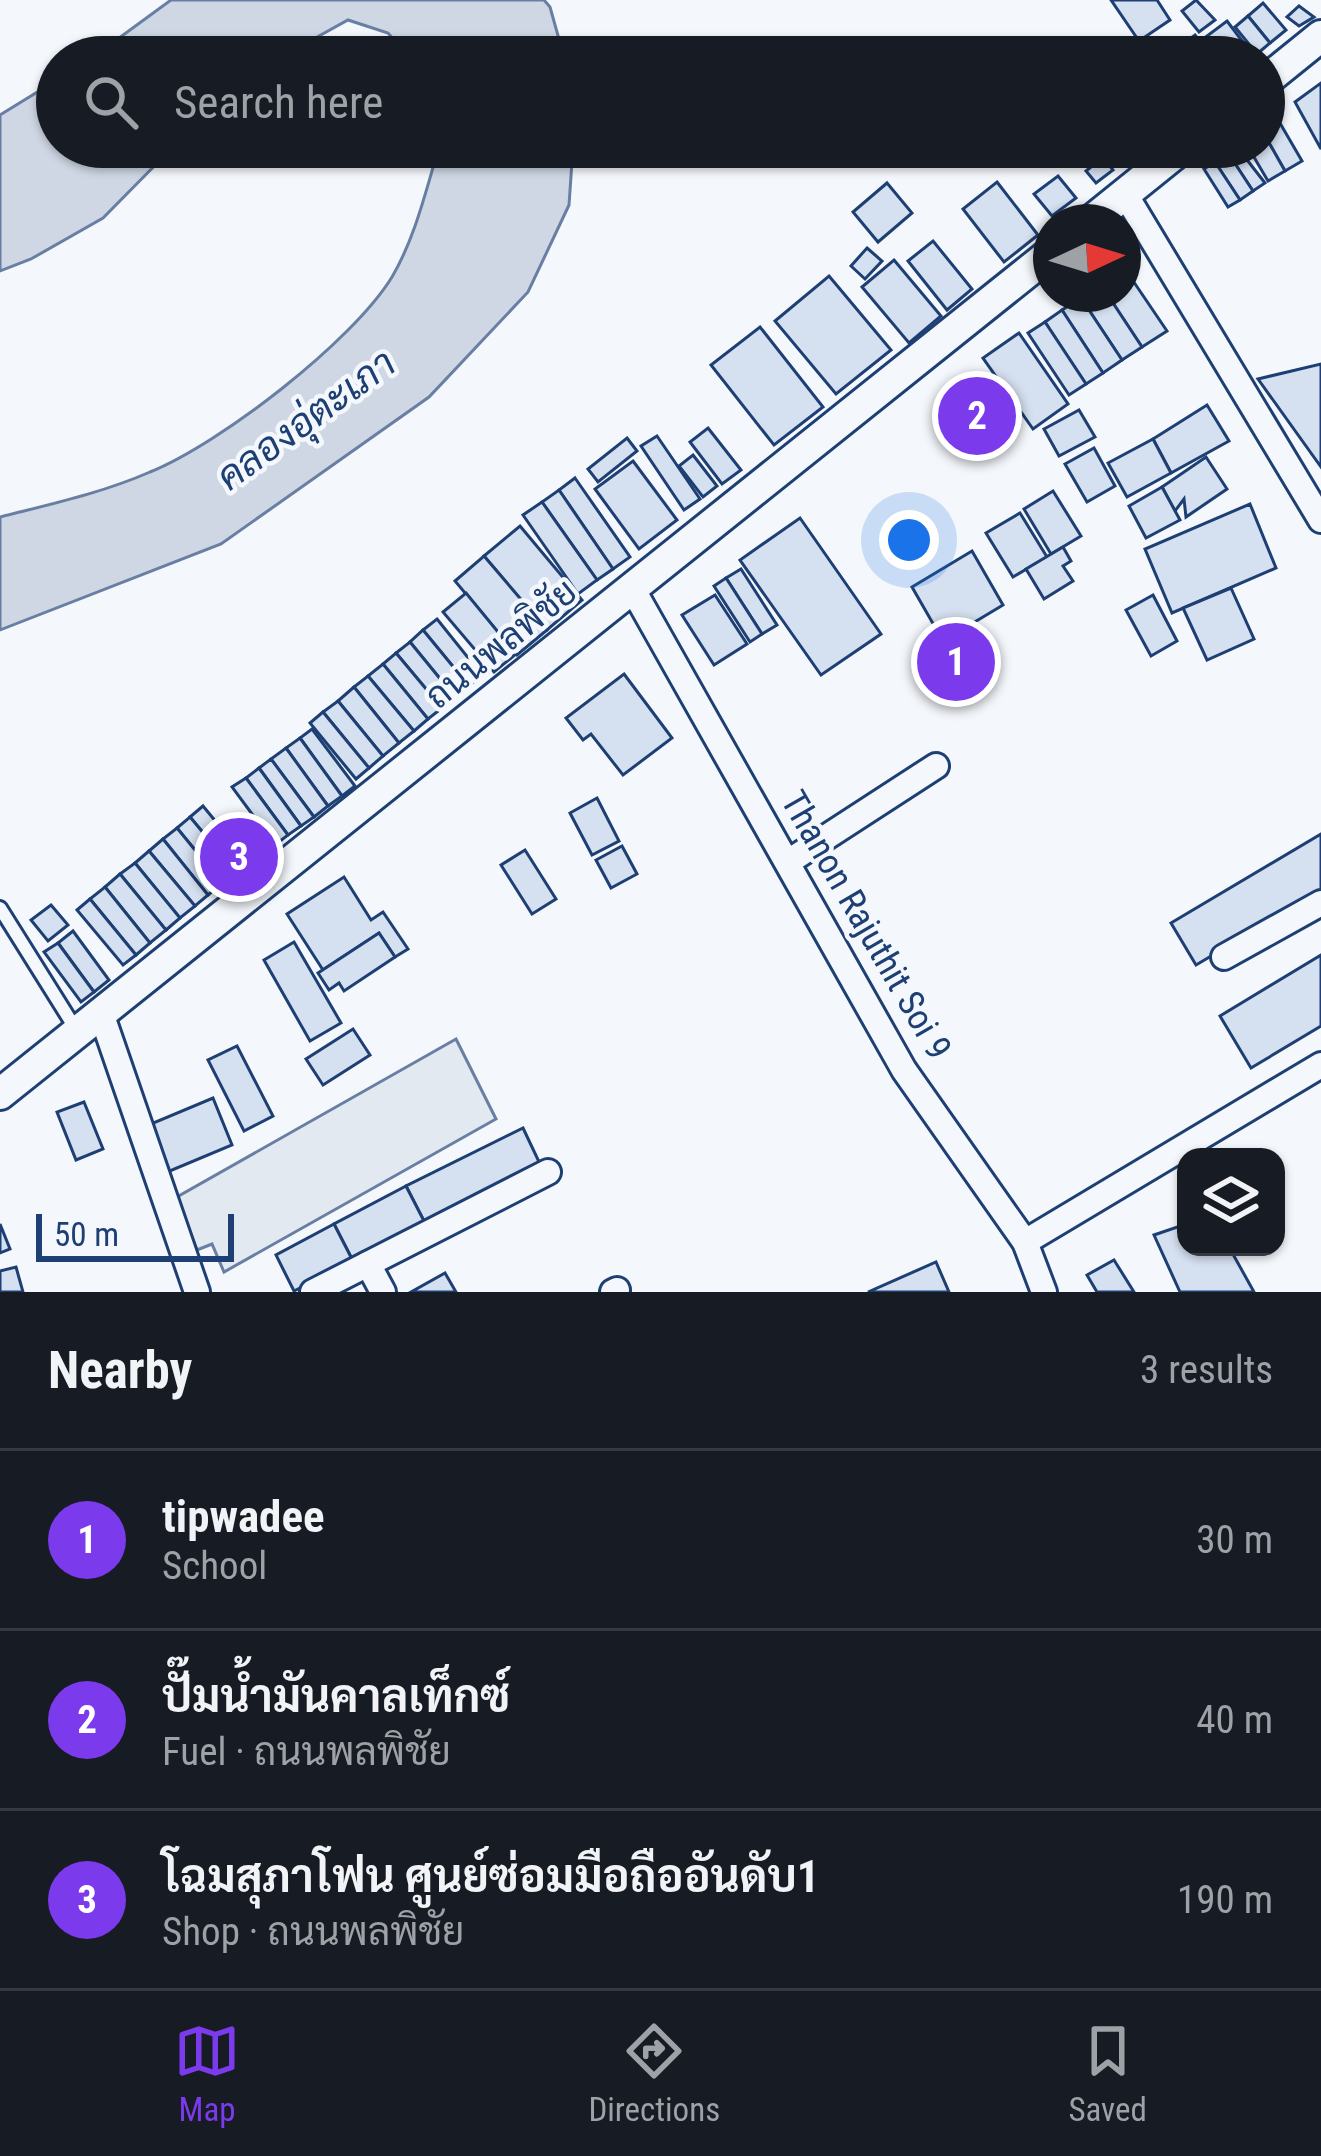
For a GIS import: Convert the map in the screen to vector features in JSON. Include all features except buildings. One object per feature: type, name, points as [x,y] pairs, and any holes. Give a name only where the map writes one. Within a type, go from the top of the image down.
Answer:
[{"type":"street","points":[[1285,65],[1321,36]]},
{"type":"street","points":[[1112,204],[1157,168]]},
{"type":"street","points":[[1125,194],[1321,520]]},
{"type":"street","name":"ถนนพลพิชัย","points":[[0,1094],[1033,267]]},
{"type":"street","name":"Thanon Rajuthit Soi 9","points":[[632,589],[904,1070],[1025,1243],[1044,1292]]},
{"type":"street","points":[[788,862],[936,766]]},
{"type":"street","points":[[1224,957],[1321,903]]},
{"type":"street","points":[[89,1022],[197,1292]]},
{"type":"street","points":[[1025,1243],[1321,1065]]},
{"type":"street","points":[[313,1292],[548,1172]]},
{"type":"street","points":[[368,1264],[383,1292]]},
{"type":"lane","points":[[0,908],[89,1022]]},
{"type":"shaded area","points":[[456,1039],[496,1119],[224,1272],[212,1244],[197,1250],[177,1197]]},
{"type":"water","points":[[171,0],[544,0],[558,36],[391,36],[348,20],[319,36],[122,36]]},
{"type":"water","points":[[36,93],[36,168],[152,168],[103,218],[0,271],[0,115]]},
{"type":"water","name":"คลองอุ่ตะเภา","points":[[433,168],[572,168],[569,205],[528,292],[429,397],[221,544],[0,630],[0,517],[76,498],[150,472],[247,415],[317,360],[373,303],[392,277],[414,230]]},
{"type":"place","name":"ปั๊มน้ำมันคาลเท็กซ์","points":[[977,416]]},
{"type":"place","name":"tipwadee","points":[[956,662]]},
{"type":"place","name":"โฉมสุภาโฟน ศูนย์ซ่อมมือถืออันดับ1","points":[[239,857]]}]
